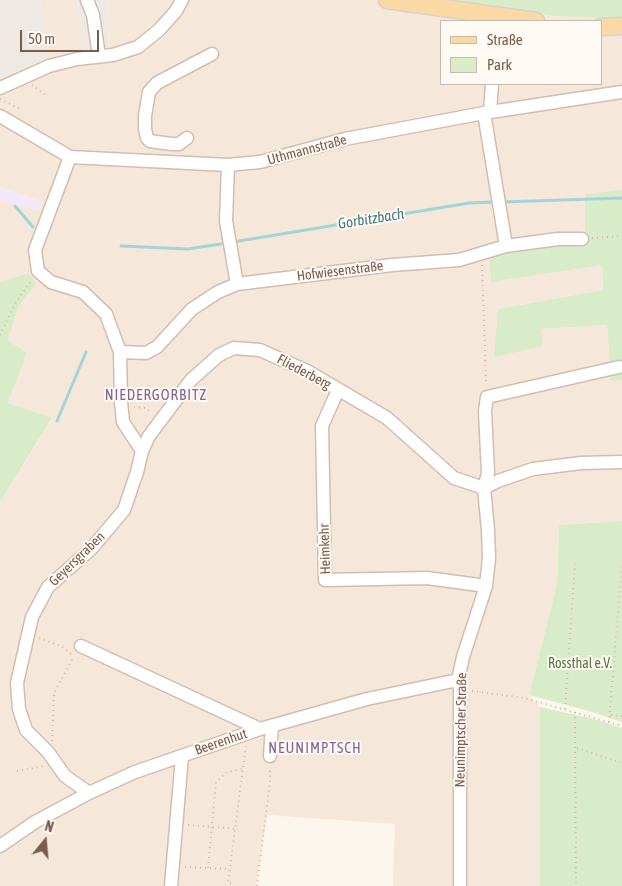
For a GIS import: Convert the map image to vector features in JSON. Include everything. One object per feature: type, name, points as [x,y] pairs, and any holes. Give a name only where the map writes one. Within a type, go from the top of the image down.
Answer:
[{"type":"main road","points":[[387,0],[502,19],[519,20]]},
{"type":"main road","points":[[602,27],[622,26]]},
{"type":"street","points":[[87,0],[93,15],[99,56]]},
{"type":"street","points":[[0,88],[49,66],[77,59],[113,55],[138,47],[159,30],[182,0]]},
{"type":"street","points":[[187,138],[179,144],[172,144],[150,141],[146,138],[145,116],[149,92],[156,82],[212,54]]},
{"type":"street","points":[[492,85],[487,113],[506,246]]},
{"type":"street","name":"Uthmannstraße","points":[[0,116],[70,157],[228,165],[260,162],[345,139],[487,113],[622,92]]},
{"type":"street","points":[[70,157],[35,250],[38,271],[51,282],[83,292],[106,314],[120,352],[123,422],[142,451]]},
{"type":"street","points":[[228,165],[226,221],[236,284]]},
{"type":"street","name":"Hofwiesenstraße","points":[[120,352],[146,353],[157,347],[192,309],[218,292],[236,284],[392,265],[459,260],[506,246],[558,239],[582,239]]},
{"type":"street","name":"Fliederberg","points":[[142,451],[149,436],[191,380],[219,355],[234,348],[260,350],[307,371],[387,418],[454,478],[484,488]]},
{"type":"street","points":[[487,397],[618,366]]},
{"type":"street","name":"Heimkehr","points":[[338,390],[322,426],[325,580],[427,578],[486,586]]},
{"type":"street","name":"Neunimptscher Straße","points":[[460,886],[459,685],[464,656],[486,586],[489,558],[484,488],[488,473],[487,397]]},
{"type":"street","name":"Geyersgraben","points":[[89,793],[66,776],[51,756],[26,730],[19,709],[17,683],[32,618],[48,587],[91,549],[124,510],[138,472],[142,451]]},
{"type":"street","points":[[484,488],[498,481],[533,470],[581,463],[622,462]]},
{"type":"street","points":[[78,651],[266,728],[270,756]]},
{"type":"street","name":"Beerenhut","points":[[0,846],[35,822],[89,793],[135,772],[247,733],[367,699],[459,685]]},
{"type":"street","points":[[171,886],[182,756]]},
{"type":"path","points":[[28,75],[33,87],[46,95]]},
{"type":"path","points":[[0,99],[22,110]]},
{"type":"path","points":[[582,239],[618,238],[622,236]]},
{"type":"path","points":[[482,266],[487,397]]},
{"type":"path","points":[[0,335],[16,302],[38,271]]},
{"type":"path","points":[[131,406],[146,408],[161,420]]},
{"type":"path","points":[[565,709],[575,564]]},
{"type":"path","points":[[609,722],[622,565]]},
{"type":"path","points":[[17,771],[45,765],[51,756],[54,693],[78,651],[27,634]]},
{"type":"path","points":[[459,685],[524,698],[622,726]]},
{"type":"path","points":[[576,712],[576,886]]},
{"type":"path","points":[[611,715],[622,716]]},
{"type":"path","points":[[229,884],[247,733]]},
{"type":"path","points":[[576,748],[622,763]]},
{"type":"path","points":[[257,886],[270,782],[270,756]]},
{"type":"path","points":[[208,868],[216,782],[227,772],[242,769]]},
{"type":"path","points":[[176,824],[236,829]]},
{"type":"path","points":[[173,866],[230,869]]},
{"type":"shaded area","points":[[0,0],[40,0],[41,8],[44,8],[45,59],[0,79]]},
{"type":"shaded area","points":[[40,0],[77,0],[82,50],[110,47],[108,0],[440,0],[552,16],[622,19],[622,190],[585,195],[586,235],[489,255],[491,282],[602,264],[603,290],[498,309],[541,329],[607,325],[611,380],[622,380],[622,521],[559,525],[557,585],[529,695],[540,707],[540,886],[393,886],[395,824],[267,815],[256,886],[0,886],[0,502],[52,419],[8,403],[27,353],[8,340],[19,305],[35,284],[29,274],[0,282],[0,199],[39,211],[43,202],[0,187],[0,79],[45,59],[43,8],[41,8]]},
{"type":"shaded area","points":[[77,0],[108,0],[110,47],[81,50]]},
{"type":"shaded area","points":[[0,187],[43,202],[39,211],[0,199]]},
{"type":"green space","points":[[440,0],[622,0],[622,19],[552,16]]},
{"type":"green space","points":[[622,190],[622,380],[611,381],[607,325],[541,329],[543,346],[494,357],[498,309],[603,290],[602,265],[491,282],[489,255],[585,235],[585,194]]},
{"type":"green space","points":[[29,273],[36,284],[19,305],[8,340],[27,353],[8,403],[52,418],[0,502],[0,282]]},
{"type":"green space","name":"Rossthal e.V.","points":[[622,521],[622,722],[529,695],[557,585],[559,525]]},
{"type":"green space","points":[[540,707],[594,719],[622,728],[622,886],[540,886]]},
{"type":"waterway","name":"Gorbitzbach","points":[[502,202],[622,198]]},
{"type":"waterway","name":"Gorbitzbach","points":[[233,242],[469,203],[496,202]]},
{"type":"waterway","name":"Gorbitzbach","points":[[15,206],[33,227]]},
{"type":"waterway","name":"Gorbitzbach","points":[[121,246],[188,249],[227,243]]},
{"type":"waterway","name":"Geyersgraben","points":[[57,421],[86,352]]},
{"type":"district","name":"NIEDERGORBITZ","points":[[156,395]]},
{"type":"district","name":"NEUNIMPTSCH","points":[[315,748]]}]
